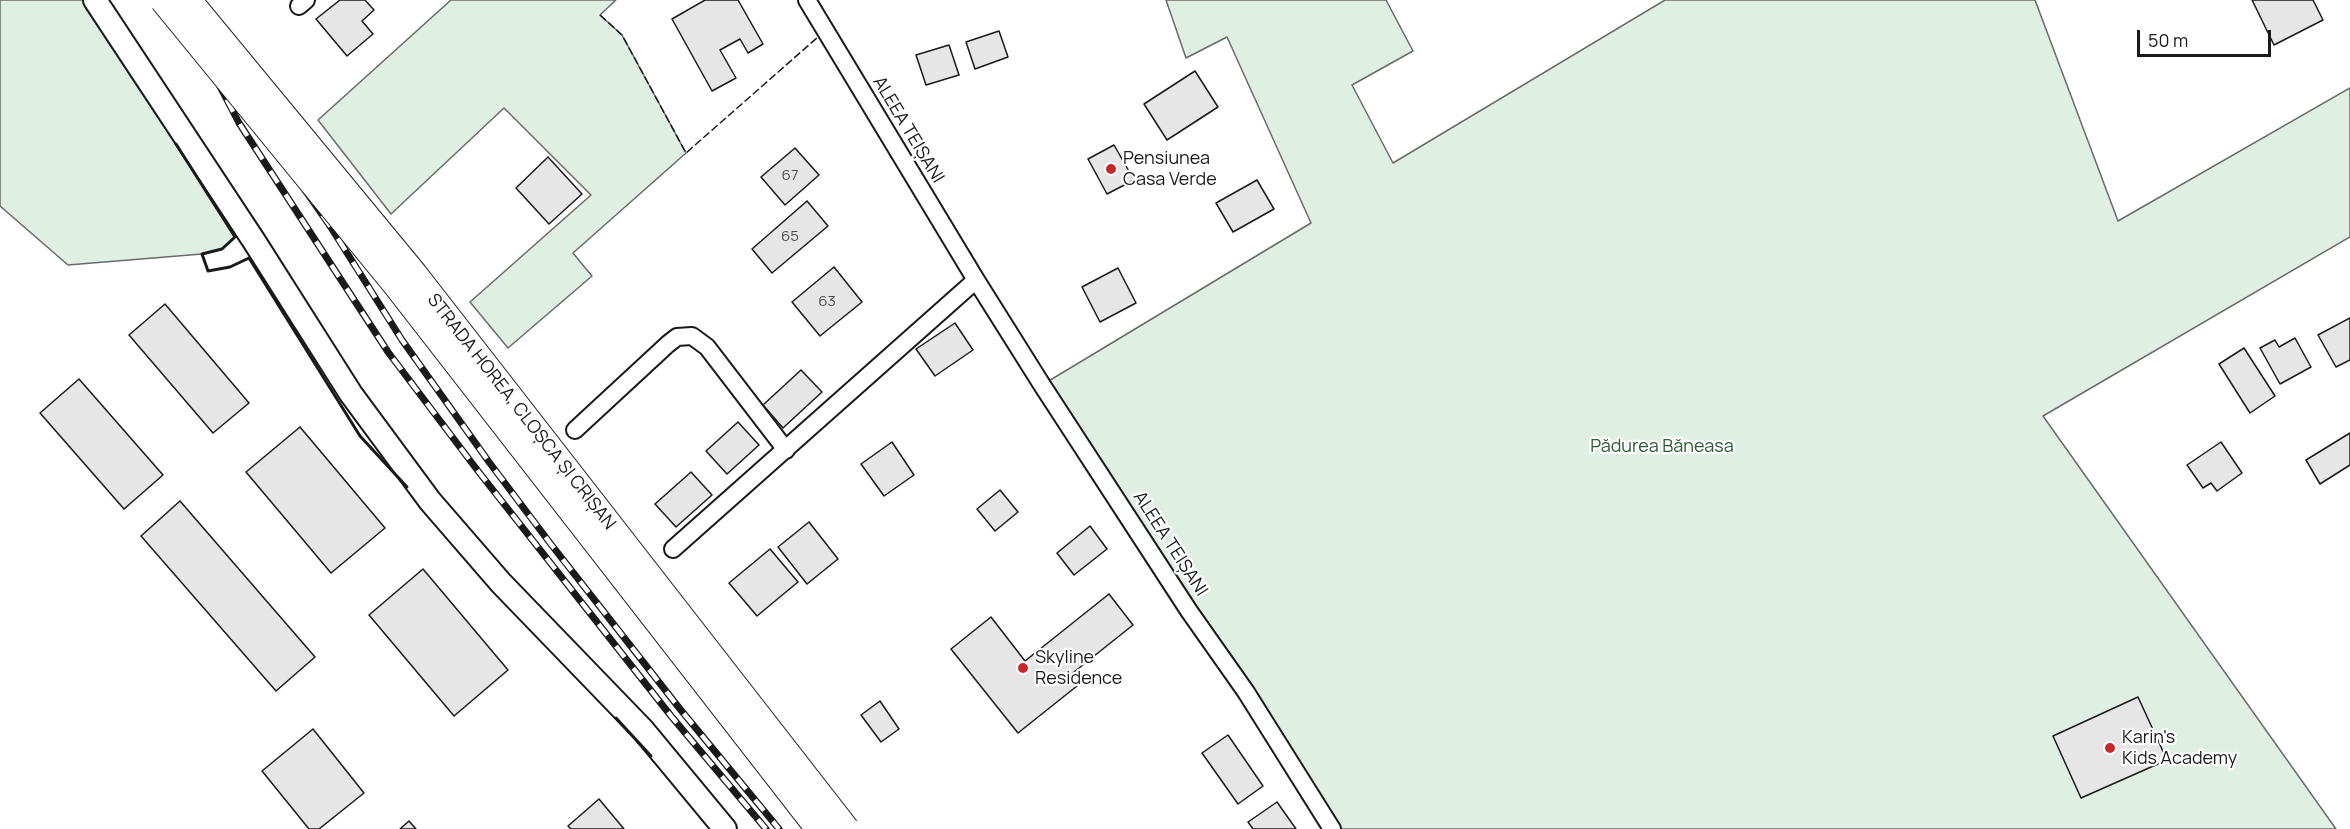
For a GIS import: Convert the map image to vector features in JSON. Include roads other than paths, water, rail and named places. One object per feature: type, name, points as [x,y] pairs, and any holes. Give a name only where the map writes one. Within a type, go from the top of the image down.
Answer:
[{"type":"main road","name":"STRADA HOREA, CLOȘCA ȘI CRIȘAN","points":[[163,0],[397,286],[819,829]]},
{"type":"main road","name":"STRADA HOREA, CLOȘCA ȘI CRIȘAN","points":[[188,0],[414,274],[846,829]]},
{"type":"street","points":[[95,0],[254,241],[351,394],[430,501],[501,583],[643,730],[725,829]]},
{"type":"street","name":"ALEEA TEIȘANI","points":[[807,0],[976,280],[1183,601],[1246,692],[1332,829]]},
{"type":"street","points":[[673,549],[976,280]]},
{"type":"street","points":[[575,430],[668,344],[677,337],[692,336],[707,347],[786,450]]},
{"type":"railway","points":[[175,0],[239,123],[388,352],[478,471],[671,716],[766,829]]},
{"type":"railway","points":[[192,0],[255,118],[330,226],[402,340],[550,543],[680,709],[779,829]]},
{"type":"place","name":"Pensiunea Casa Verde","points":[[1111,169]]},
{"type":"place","name":"Skyline Residence","points":[[1023,668]]},
{"type":"place","name":"Karin's Kids Academy","points":[[2110,748]]},
{"type":"park label","name":"Pădurea Băneasa","points":[[1662,447]]}]
